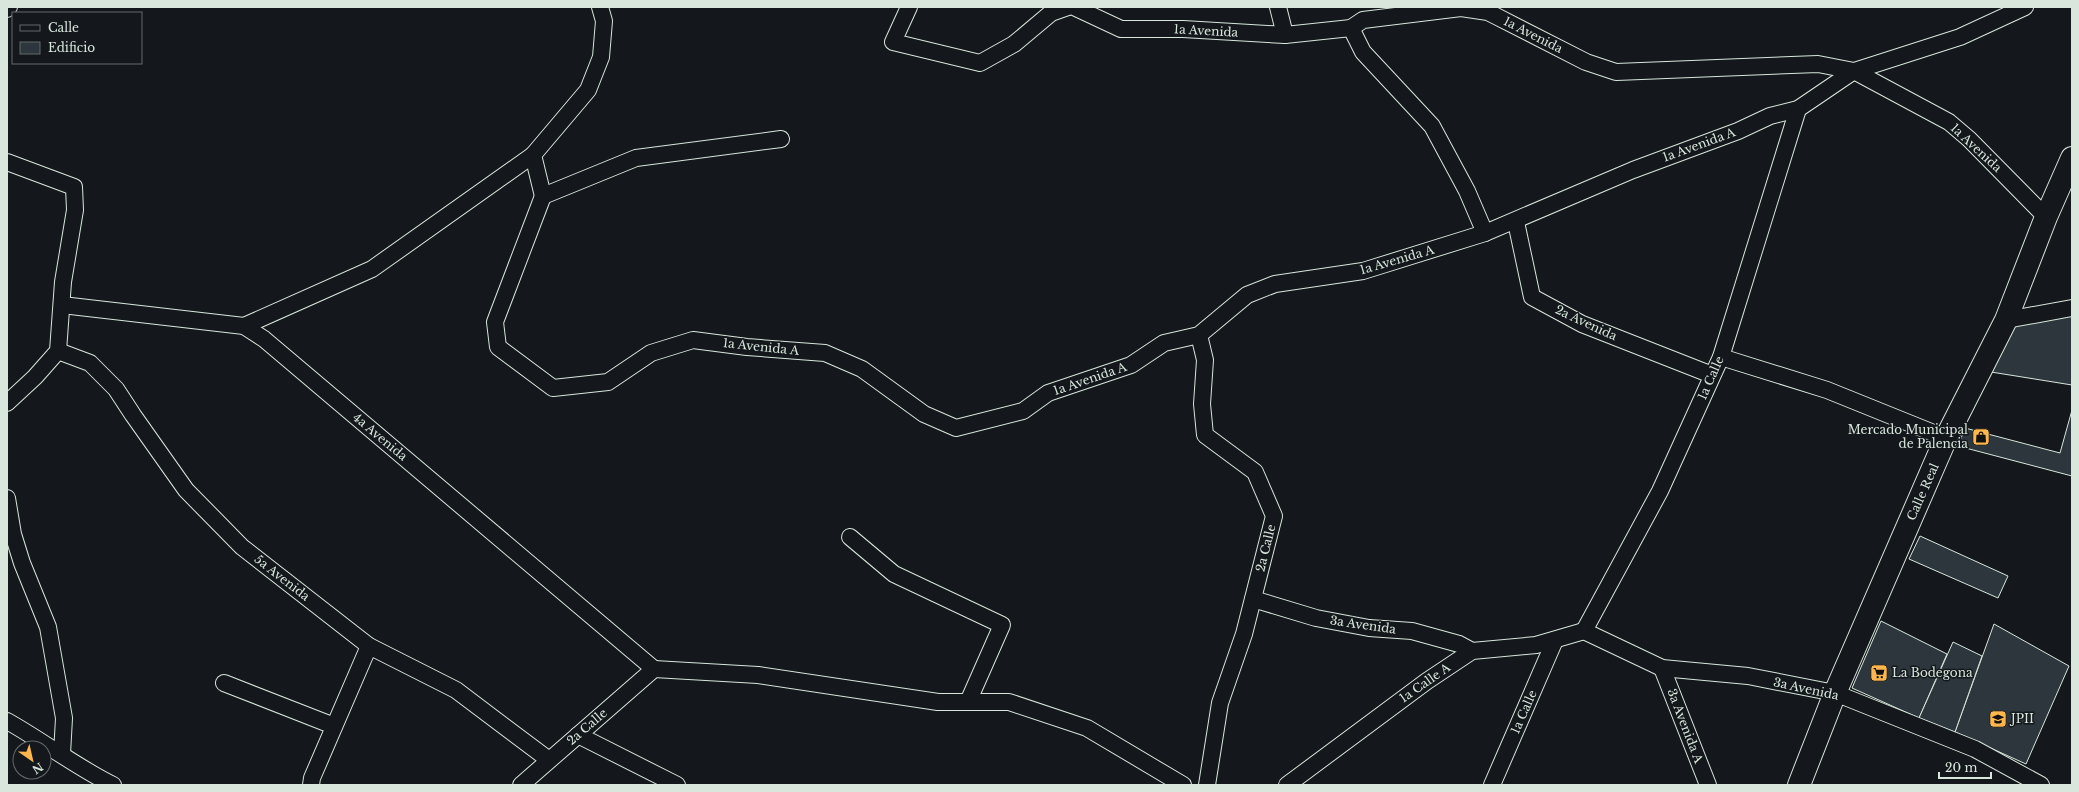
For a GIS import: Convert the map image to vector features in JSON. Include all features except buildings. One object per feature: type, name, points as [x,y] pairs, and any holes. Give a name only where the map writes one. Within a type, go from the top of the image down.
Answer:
[{"type":"main road","name":"Calle Real","points":[[1799,785],[1835,693],[1946,438],[2006,320],[2046,217],[2072,158]]},
{"type":"street","points":[[244,326],[372,269],[533,155],[588,90],[601,57],[604,21],[600,7]]},
{"type":"street","points":[[909,7],[893,42],[980,63],[1014,44],[1051,12],[1068,7]]},
{"type":"street","name":"1a Avenida","points":[[1074,7],[1121,29],[1182,29],[1285,35],[1351,28],[1363,20],[1410,10],[1461,8],[1488,12],[1586,62],[1616,72],[1818,64],[1854,71],[1949,122],[1970,139],[2046,217]]},
{"type":"street","points":[[1278,7],[1285,35]]},
{"type":"street","name":"1a Avenida","points":[[1854,71],[1960,37],[2025,7]]},
{"type":"street","points":[[1351,28],[1363,52],[1432,126],[1467,192],[1485,234]]},
{"type":"street","name":"1a Avenida A","points":[[543,196],[495,322],[498,347],[553,388],[608,382],[651,353],[694,340],[825,353],[862,369],[924,414],[956,428],[1023,410],[1048,393],[1131,364],[1164,343],[1199,335],[1247,295],[1275,284],[1363,271],[1485,234],[1516,222],[1633,170],[1738,131],[1770,116],[1798,109],[1854,71]]},
{"type":"street","name":"1a Calle","points":[[1584,632],[1660,491],[1712,375],[1722,357],[1798,109]]},
{"type":"street","points":[[533,155],[543,196],[636,158],[781,139]]},
{"type":"street","points":[[7,162],[74,187],[75,210],[63,282],[58,351],[36,377],[7,403]]},
{"type":"street","name":"2a Avenida","points":[[1516,222],[1532,297],[1582,324],[1712,375]]},
{"type":"street","name":"4a Avenida","points":[[62,304],[244,326],[264,339],[654,669]]},
{"type":"street","points":[[2006,320],[2072,308]]},
{"type":"street","name":"2a Calle","points":[[1199,335],[1205,360],[1202,404],[1205,435],[1255,472],[1274,516],[1244,634],[1220,703],[1207,785]]},
{"type":"street","name":"5a Avenida","points":[[58,351],[90,363],[116,389],[133,416],[186,490],[242,547],[369,646],[456,690],[549,760]]},
{"type":"street","points":[[1722,357],[1827,390],[1946,438]]},
{"type":"street","points":[[7,498],[13,534],[22,564],[48,627],[64,718],[62,754]]},
{"type":"street","points":[[850,537],[894,574],[1002,625],[968,702]]},
{"type":"street","points":[[7,554],[22,564]]},
{"type":"street","name":"3a Avenida","points":[[1253,598],[1316,618],[1369,628],[1412,631],[1459,644],[1472,651]]},
{"type":"street","name":"3a Avenida","points":[[1584,632],[1662,668],[1748,676],[1835,693],[1975,749],[2041,785]]},
{"type":"street","name":"1a Calle A","points":[[1287,785],[1427,681],[1472,651],[1536,645],[1584,632]]},
{"type":"street","name":"1a Calle","points":[[1492,785],[1555,640]]},
{"type":"street","points":[[311,785],[312,778],[369,646]]},
{"type":"street","name":"3a Avenida A","points":[[1662,668],[1708,785]]},
{"type":"street","points":[[654,669],[758,675],[938,702],[1009,702],[1087,728],[1183,785]]},
{"type":"street","name":"2a Calle","points":[[521,785],[654,669]]},
{"type":"street","points":[[224,683],[334,726]]},
{"type":"street","points":[[7,720],[62,754],[89,779],[113,785]]},
{"type":"street","points":[[578,735],[677,785]]},
{"type":"place","name":"Mercado Municipal de Palencia","points":[[1981,437]]},
{"type":"place","name":"La Bodegona","points":[[1879,673]]},
{"type":"place","name":"JPII","points":[[1998,719]]}]
